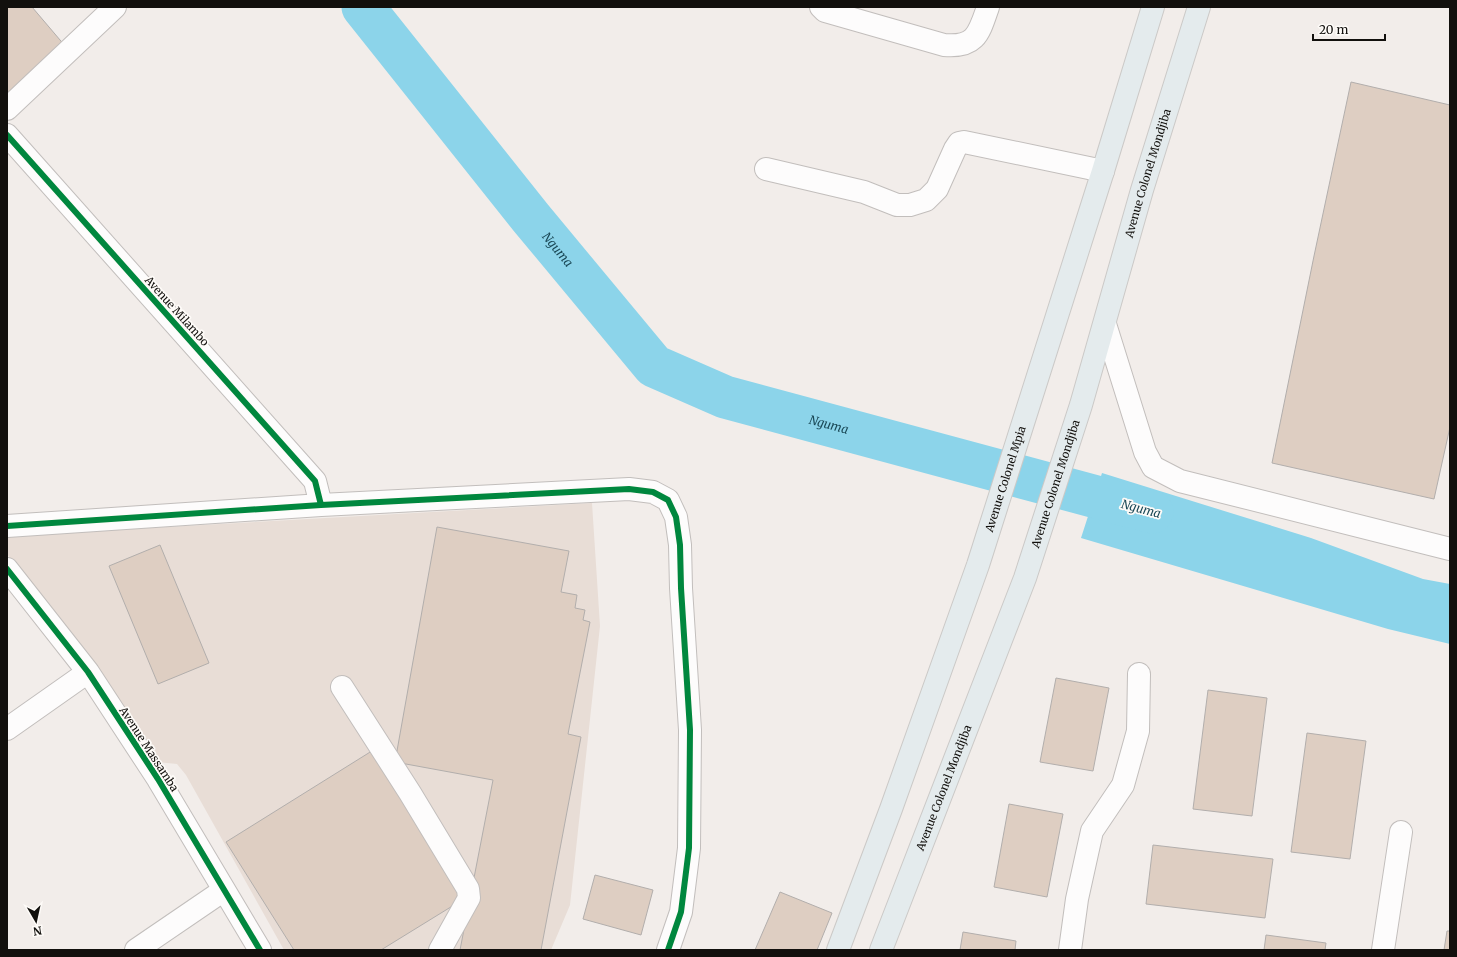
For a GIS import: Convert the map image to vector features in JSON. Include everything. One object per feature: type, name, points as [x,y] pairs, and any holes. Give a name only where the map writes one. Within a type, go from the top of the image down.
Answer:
[{"type":"main road","points":[[1103,172],[1153,7]]},
{"type":"main road","name":"Avenue Colonel Mondjiba","points":[[881,950],[1025,578],[1082,405],[1142,190],[1199,7]]},
{"type":"main road","name":"Avenue Colonel Mpia","points":[[838,950],[891,809],[978,565],[1103,172]]},
{"type":"street","points":[[7,109],[115,7]]},
{"type":"street","points":[[821,7],[825,11],[944,45],[955,46],[969,42],[980,32],[988,7]]},
{"type":"street","name":"Avenue Milambo","points":[[7,135],[314,481],[321,505]]},
{"type":"street","points":[[766,169],[864,192],[897,205],[910,205],[926,200],[938,189],[954,149],[958,143],[964,142],[1103,172]]},
{"type":"street","points":[[1104,324],[1145,452],[1153,467],[1180,481],[1450,549]]},
{"type":"street","points":[[7,526],[321,505],[628,489],[653,492],[668,500],[676,517],[680,545],[681,588],[690,730],[689,848],[681,912],[668,950]]},
{"type":"street","name":"Avenue Massamba","points":[[7,568],[88,672],[158,779],[260,950]]},
{"type":"street","points":[[7,729],[88,672]]},
{"type":"street","points":[[1070,950],[1077,899],[1092,831],[1123,785],[1138,731],[1139,674]]},
{"type":"street","points":[[342,687],[410,793],[468,889],[468,898],[440,950]]},
{"type":"street","points":[[1383,950],[1401,832]]},
{"type":"street","points":[[136,950],[224,890]]},
{"type":"shaded area","points":[[592,503],[600,626],[570,905],[551,950],[284,950],[186,775],[177,764],[157,762],[107,683],[7,554],[7,536]]},
{"type":"water","points":[[1102,473],[1311,538],[1423,579],[1450,584],[1450,644],[1388,629],[1081,538]]},
{"type":"building","points":[[7,7],[32,7],[66,47],[7,95]]},
{"type":"building","points":[[1351,82],[1450,105],[1450,427],[1434,499],[1272,463]]},
{"type":"building","points":[[437,527],[569,551],[561,592],[577,595],[575,608],[585,610],[583,620],[590,622],[568,734],[581,737],[541,950],[460,950],[493,780],[395,762]]},
{"type":"building","points":[[160,545],[209,663],[158,684],[109,566]]},
{"type":"building","points":[[1056,678],[1109,688],[1093,771],[1040,762]]},
{"type":"building","points":[[1208,690],[1267,698],[1252,816],[1193,809]]},
{"type":"building","points":[[1307,733],[1366,741],[1350,859],[1291,852]]},
{"type":"building","points":[[375,749],[467,897],[381,950],[294,950],[226,842]]},
{"type":"building","points":[[1009,804],[1063,814],[1047,897],[994,887]]},
{"type":"building","points":[[1153,845],[1273,859],[1265,918],[1146,904]]},
{"type":"building","points":[[595,875],[653,890],[641,935],[583,919]]},
{"type":"building","points":[[780,892],[832,913],[817,950],[755,950]]},
{"type":"building","points":[[1447,931],[1450,931],[1450,950],[1444,950]]},
{"type":"building","points":[[963,932],[1016,941],[1015,950],[960,950]]},
{"type":"building","points":[[1266,935],[1326,943],[1325,950],[1264,950]]},
{"type":"waterway","name":"Nguma","points":[[363,7],[531,218],[654,366],[725,397],[1152,512]]},
{"type":"cycle path","points":[[7,135],[315,481],[321,505]]},
{"type":"cycle path","points":[[7,526],[321,505],[629,489],[653,492],[668,500],[676,517],[680,545],[681,588],[690,730],[689,848],[681,912],[668,950]]},
{"type":"cycle path","points":[[7,569],[88,672],[158,779],[260,950]]}]
